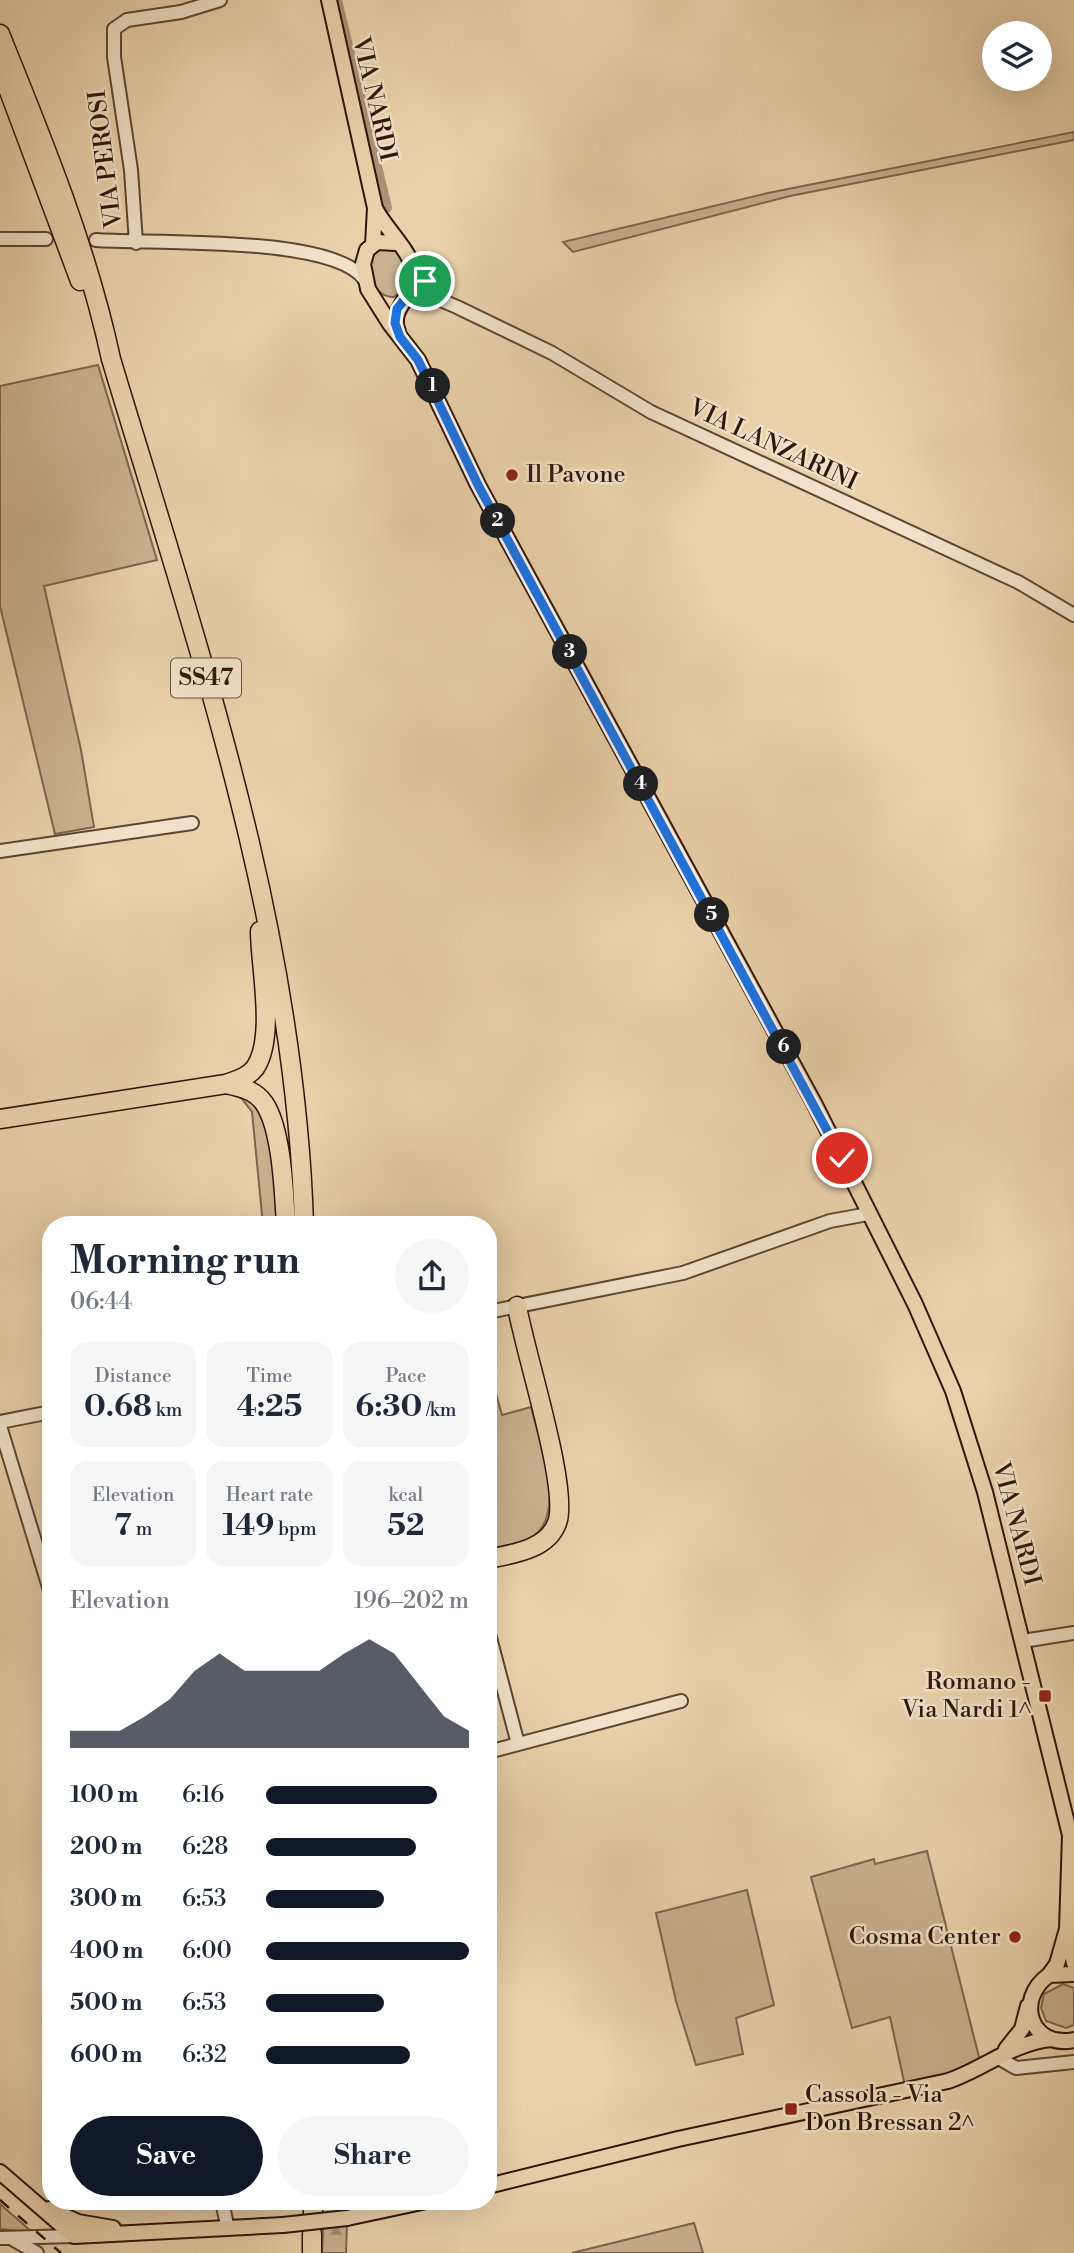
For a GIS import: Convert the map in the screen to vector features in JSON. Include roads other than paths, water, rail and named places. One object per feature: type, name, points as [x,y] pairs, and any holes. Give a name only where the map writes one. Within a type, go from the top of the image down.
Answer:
[{"type":"highway","name":"SS47","points":[[0,34],[84,257],[99,302],[111,359]]},
{"type":"highway","name":"SS47","points":[[0,67],[111,359],[230,759],[275,960],[294,1096],[303,1216]]},
{"type":"highway","points":[[0,1119],[226,1084],[245,1077],[255,1068],[262,1045],[265,1004],[260,889]]},
{"type":"highway","points":[[226,1084],[253,1092],[264,1103],[276,1143],[285,1216]]},
{"type":"highway","points":[[497,1557],[544,1541],[557,1523],[559,1500],[554,1461],[517,1306]]},
{"type":"highway","points":[[312,2253],[313,2218]]},
{"type":"main road","name":"VIA NARDI","points":[[329,0],[375,208],[397,243],[407,253],[414,270]]},
{"type":"main road","name":"VIA NARDI","points":[[375,208],[370,247],[363,264],[365,280],[428,378],[478,485],[772,1025],[915,1304],[953,1391],[974,1452],[1069,1831],[1072,1861],[1070,1921],[1074,1963]]},
{"type":"main road","points":[[370,247],[385,240],[397,243]]},
{"type":"main road","points":[[400,337],[395,323],[397,309],[407,297],[414,270]]},
{"type":"main road","points":[[376,298],[387,303],[407,297]]},
{"type":"main road","name":"VIA NARDI","points":[[997,2057],[1022,2029],[1033,1991],[1057,1964],[1070,1921]]},
{"type":"main road","points":[[1049,1975],[1074,1974]]},
{"type":"main road","points":[[1029,2003],[1033,2023],[1051,2039]]},
{"type":"main road","points":[[497,2184],[678,2139],[937,2083],[969,2074],[1020,2044],[1051,2039],[1074,2040]]},
{"type":"main road","points":[[0,2172],[42,2206]]},
{"type":"main road","points":[[47,2210],[77,2231],[153,2232],[283,2225],[347,2218],[384,2210]]},
{"type":"street","name":"VIA PEROSI","points":[[220,0],[181,12],[127,20],[114,29],[114,57],[131,170],[136,243],[269,248],[330,257]]},
{"type":"street","points":[[0,239],[46,239]]},
{"type":"street","points":[[96,240],[136,243]]},
{"type":"street","points":[[330,257],[353,257],[370,247]]},
{"type":"street","points":[[330,257],[348,264],[365,280]]},
{"type":"street","name":"VIA LANZARINI","points":[[414,270],[457,307]]},
{"type":"street","name":"VIA LANZARINI","points":[[407,297],[429,295],[552,352],[651,412],[1007,576],[1074,615]]},
{"type":"street","points":[[0,851],[108,838],[192,823]]},
{"type":"street","points":[[497,1310],[683,1273],[842,1218],[865,1207]]},
{"type":"street","points":[[42,1414],[0,1424],[42,1564]]},
{"type":"street","points":[[1023,1640],[1074,1633]]},
{"type":"street","points":[[497,1664],[518,1744]]},
{"type":"street","points":[[497,1750],[681,1701]]},
{"type":"street","points":[[997,2057],[1016,2068],[1074,2063]]},
{"type":"street","points":[[224,2210],[228,2229]]},
{"type":"street","points":[[0,2238],[14,2239],[77,2231]]},
{"type":"street","points":[[14,2239],[37,2253]]},
{"type":"waterway","points":[[337,0],[387,208]]},
{"type":"railway","points":[[0,2200],[61,2253]]},
{"type":"place","name":"Il Pavone","points":[[512,475]]},
{"type":"place","name":"Romano - Via Nardi 1^","points":[[1045,1696]]},
{"type":"place","name":"Cosma Center","points":[[1015,1937]]},
{"type":"place","name":"Cassola - Via Don Bressan 2^","points":[[791,2109]]}]
